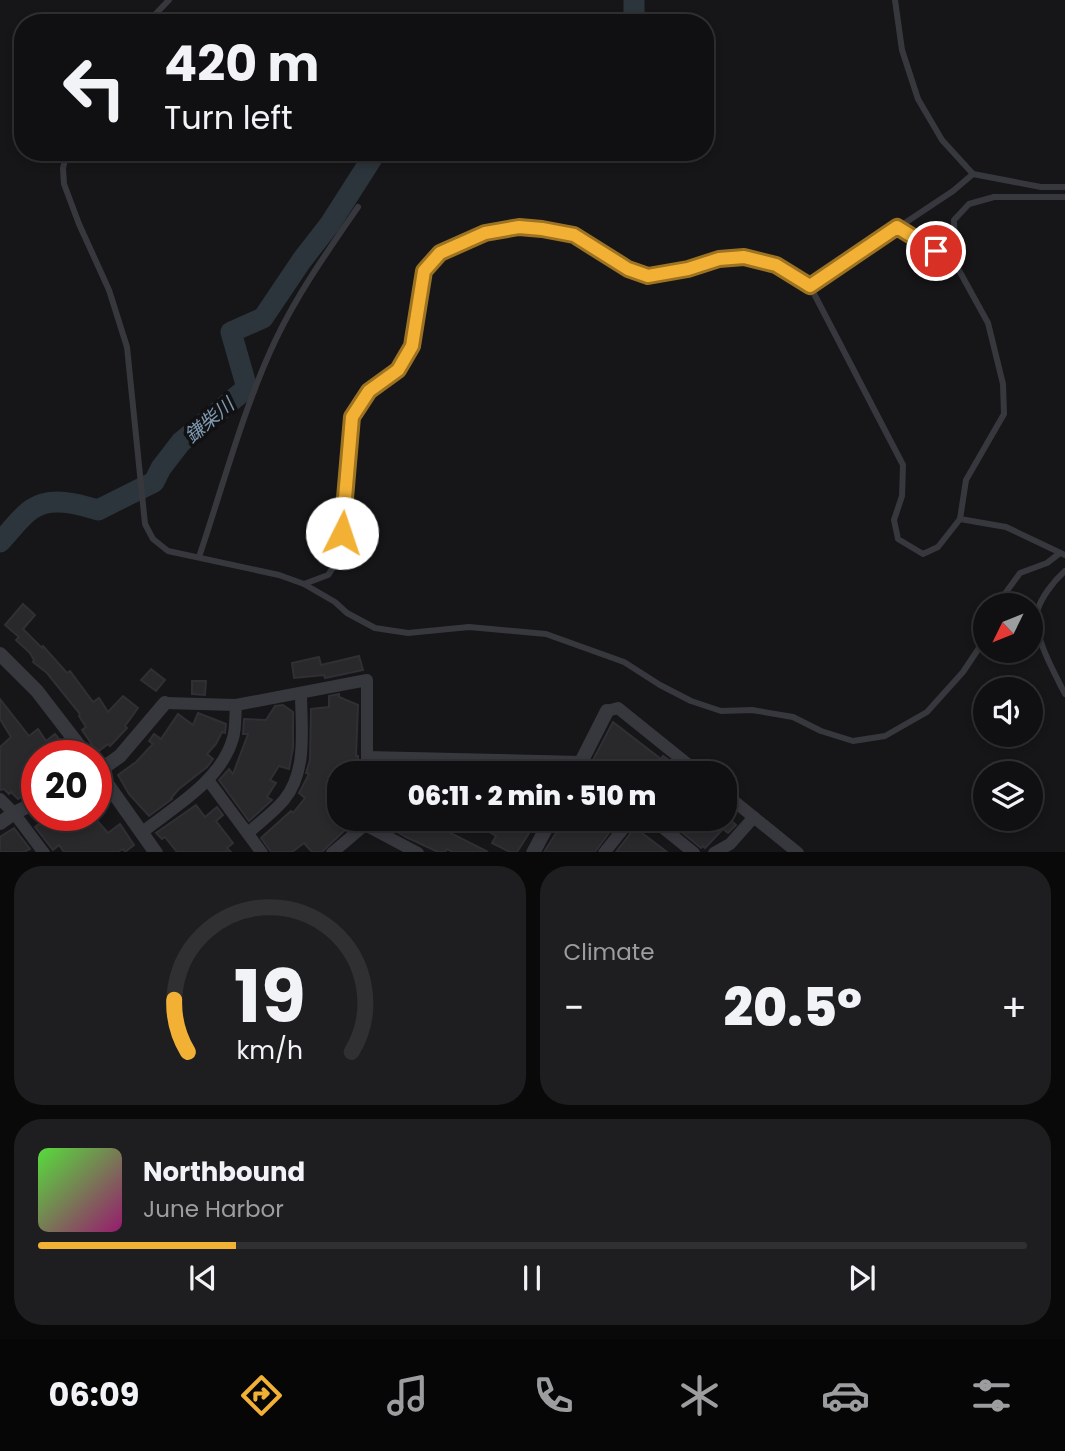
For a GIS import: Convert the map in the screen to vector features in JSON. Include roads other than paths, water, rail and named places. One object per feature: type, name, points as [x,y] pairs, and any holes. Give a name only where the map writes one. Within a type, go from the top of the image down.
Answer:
[{"type":"street","points":[[0,654],[37,691],[75,740]]},
{"type":"street","points":[[112,761],[120,756],[165,703],[236,705],[368,680],[367,761]]},
{"type":"street","points":[[248,834],[285,799],[295,780],[300,762],[302,693]]},
{"type":"street","points":[[141,833],[208,780],[225,758],[233,737],[236,705]]},
{"type":"street","points":[[582,761],[607,711],[618,708],[684,761]]},
{"type":"street","points":[[367,757],[444,761]]},
{"type":"street","points":[[208,780],[262,852]]},
{"type":"street","points":[[112,792],[156,852]]},
{"type":"street","points":[[0,799],[44,852]]},
{"type":"street","points":[[737,803],[798,852]]},
{"type":"street","points":[[0,823],[21,810]]},
{"type":"street","points":[[714,852],[730,844],[754,817]]},
{"type":"street","points":[[332,852],[355,831]]},
{"type":"street","points":[[381,831],[418,852]]},
{"type":"street","points":[[533,852],[544,831]]},
{"type":"street","points":[[604,852],[621,831]]},
{"type":"street","points":[[667,831],[694,852]]},
{"type":"lane","points":[[156,14],[169,0]]},
{"type":"lane","points":[[895,0],[902,50],[918,99],[942,140],[973,174],[1041,187],[1065,187]]},
{"type":"lane","points":[[65,161],[64,184],[109,290],[127,347],[145,524],[153,539],[168,551],[279,575],[304,584],[375,628],[408,633],[469,627],[546,634],[624,662],[691,701],[722,711],[752,710],[793,717],[821,731],[853,741],[885,736],[927,712],[973,657]]},
{"type":"lane","points":[[810,286],[953,191],[973,174]]},
{"type":"lane","points":[[304,584],[328,575],[337,562],[352,417],[369,391],[398,370],[412,346],[424,271],[440,253],[485,233],[519,227],[574,235],[628,269],[648,276],[688,269],[719,259],[744,257],[776,265],[810,286],[904,465],[902,496],[894,520],[898,539],[923,554],[938,547],[960,519],[966,480],[1004,414],[1003,384],[988,323],[955,263],[954,220],[969,204],[993,197],[1065,197]]},
{"type":"lane","points":[[199,557],[252,398],[276,338],[358,207]]},
{"type":"lane","points":[[897,227],[955,263]]},
{"type":"lane","points":[[960,519],[1006,527],[1063,554]]},
{"type":"lane","points":[[1005,593],[1020,573],[1063,554]]},
{"type":"lane","points":[[1065,571],[1054,582],[1037,612],[1042,646],[1065,694]]},
{"type":"waterway","name":"鎌柴川","points":[[634,0],[634,14]]},
{"type":"waterway","name":"鎌柴川","points":[[0,542],[23,516],[39,505],[65,502],[98,510],[154,482],[181,442],[247,388],[231,332],[263,318],[330,224],[370,161]]}]
